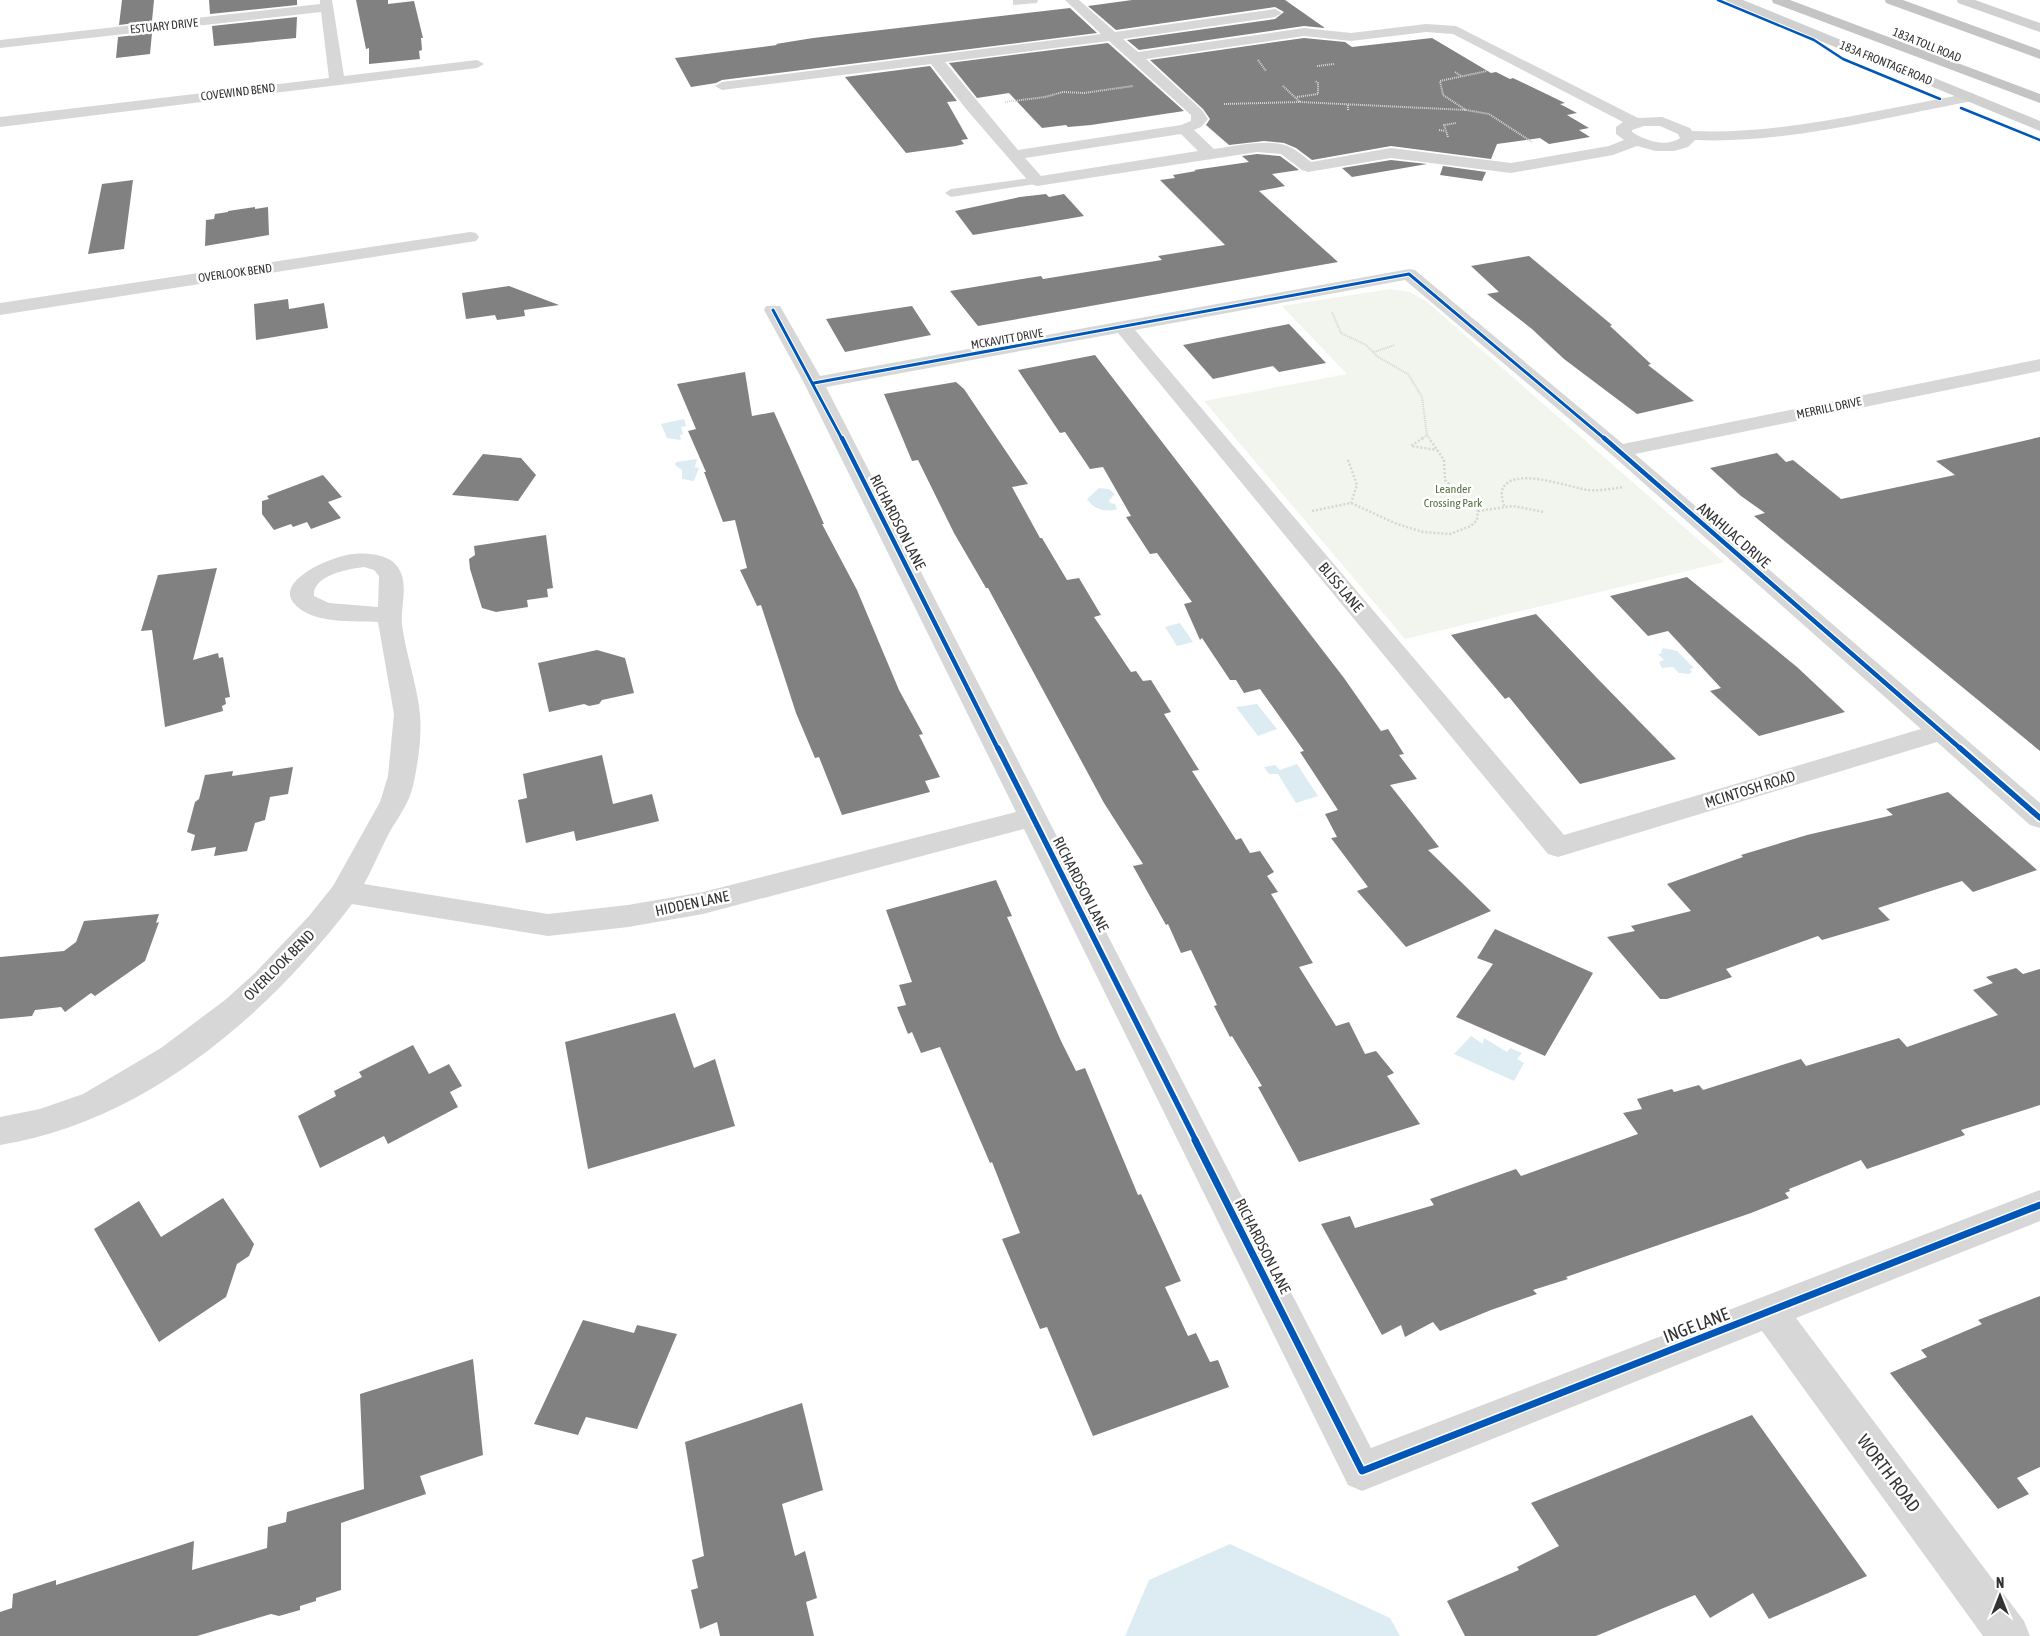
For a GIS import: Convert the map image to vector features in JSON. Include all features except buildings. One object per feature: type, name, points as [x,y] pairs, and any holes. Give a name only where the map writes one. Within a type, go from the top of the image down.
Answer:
[{"type":"highway","points":[[1778,0],[2040,99]]},
{"type":"highway","name":"183A TOLL ROAD","points":[[1814,0],[2040,90]]},
{"type":"highway","name":"183A TOLL ROAD","points":[[1891,0],[2040,55]]},
{"type":"main road","name":"183A FRONTAGE ROAD","points":[[1732,0],[2040,126]]},
{"type":"main road","points":[[1963,0],[2040,28]]},
{"type":"street","points":[[1018,2],[1032,0]]},
{"type":"street","points":[[1015,155],[1184,129],[1196,124],[1200,119],[1197,113],[1071,0]]},
{"type":"street","points":[[1257,0],[1304,32]]},
{"type":"street","points":[[327,4],[337,80]]},
{"type":"street","name":"ESTUARY DRIVE","points":[[0,44],[327,4]]},
{"type":"street","points":[[722,86],[1111,37],[1275,13]]},
{"type":"street","points":[[1134,57],[1304,32],[1351,37],[1426,28],[1456,30],[1634,122]]},
{"type":"street","points":[[934,58],[972,107],[1037,181],[1257,147],[1285,150],[1308,167],[1391,153],[1511,168],[1613,150],[1636,141]]},
{"type":"street","name":"COVEWIND BEND","points":[[0,122],[477,64]]},
{"type":"street","points":[[1688,135],[1686,142],[1673,146],[1654,146],[1629,138],[1623,130],[1624,127],[1634,122],[1662,122],[1679,128],[1688,135],[1733,137],[1769,134],[1972,97]]},
{"type":"street","points":[[1184,129],[1210,154]]},
{"type":"street","name":"OVERLOOK BEND","points":[[0,309],[470,237]]},
{"type":"street","name":"MCKAVITT DRIVE","points":[[814,383],[1124,328],[1409,274]]},
{"type":"street","name":"ANAHUAC DRIVE","points":[[1409,274],[1619,450],[2040,818]]},
{"type":"street","name":"RICHARDSON LANE","points":[[773,310],[814,383],[1362,1471]]},
{"type":"street","name":"BLISS LANE","points":[[1124,328],[1558,847]]},
{"type":"street","name":"MERRILL DRIVE","points":[[1619,450],[2040,365]]},
{"type":"street","name":"OVERLOOK BEND","points":[[0,1131],[26,1128],[104,1099],[175,1055],[241,1004],[300,949],[345,892],[398,790],[408,717],[389,615]]},
{"type":"street","name":"MCINTOSH ROAD","points":[[1558,847],[1941,732]]},
{"type":"street","name":"HIDDEN LANE","points":[[345,892],[548,925],[628,916],[703,903],[1033,817]]},
{"type":"street","name":"INGE LANE","points":[[1362,1471],[2040,1204]]},
{"type":"street","name":"WORTH ROAD","points":[[1769,1311],[2010,1636]]},
{"type":"lane","points":[[951,193],[1037,181]]},
{"type":"path","points":[[1316,66],[1334,64]]},
{"type":"path","points":[[1466,110],[1443,95],[1440,81],[1493,70]]},
{"type":"path","points":[[1455,72],[1462,77]]},
{"type":"path","points":[[1297,97],[1318,94],[1318,83],[1315,81]]},
{"type":"path","points":[[1005,102],[1045,97],[1062,92],[1084,92],[1136,85]]},
{"type":"path","points":[[1282,86],[1297,97],[1300,102]]},
{"type":"path","points":[[1224,104],[1300,102],[1466,110],[1489,114],[1532,143]]},
{"type":"path","points":[[1348,105],[1348,111]]},
{"type":"path","points":[[1450,139],[1444,125],[1456,123]]},
{"type":"path","points":[[1504,128],[1509,127]]},
{"type":"path","points":[[1439,130],[1445,131]]},
{"type":"path","points":[[1524,138],[1529,137]]},
{"type":"path","points":[[1328,307],[1337,320],[1341,333],[1366,345],[1392,367],[1408,374],[1422,397],[1427,435],[1444,460],[1443,473],[1450,487],[1478,511]]},
{"type":"path","points":[[1374,352],[1395,346]]},
{"type":"path","points":[[1427,435],[1411,446],[1437,450]]},
{"type":"path","points":[[1348,460],[1357,485],[1351,503]]},
{"type":"path","points":[[1504,506],[1502,493],[1504,486],[1512,480],[1523,478],[1546,480],[1590,490],[1631,485]]},
{"type":"path","points":[[1306,513],[1351,503],[1397,524],[1436,533],[1450,534],[1462,531],[1477,520],[1478,511]]},
{"type":"path","points":[[1478,511],[1504,506],[1524,507],[1544,512]]},
{"type":"green space","name":"Leander Crossing Park","points":[[1390,289],[1410,292],[1427,302],[1724,562],[1405,639],[1204,401],[1347,374],[1282,306]]},
{"type":"shaded area","points":[[684,419],[686,426],[681,427],[683,434],[680,435],[681,440],[667,438],[661,424]]},
{"type":"shaded area","points":[[697,459],[695,467],[699,468],[694,481],[682,479],[682,470],[675,465],[676,462]]},
{"type":"shaded area","points":[[1099,488],[1109,489],[1115,494],[1109,500],[1110,503],[1115,504],[1117,509],[1109,511],[1100,509],[1087,499]]},
{"type":"shaded area","points":[[1180,623],[1193,642],[1177,646],[1165,627]]},
{"type":"shaded area","points":[[1663,648],[1677,651],[1694,668],[1690,669],[1692,672],[1689,674],[1679,673],[1673,667],[1662,668],[1659,662],[1664,660],[1658,654],[1662,653]]},
{"type":"shaded area","points":[[1257,704],[1277,729],[1258,736],[1236,707]]},
{"type":"shaded area","points":[[1297,764],[1318,796],[1296,803],[1278,774],[1269,774],[1264,767],[1275,765],[1280,770]]},
{"type":"shaded area","points":[[1471,1036],[1483,1044],[1484,1038],[1507,1052],[1510,1048],[1522,1053],[1517,1059],[1524,1063],[1514,1081],[1454,1054]]},
{"type":"shaded area","points":[[1230,1544],[1390,1618],[1400,1636],[1125,1636],[1149,1580]]},
{"type":"cycle path","points":[[1718,0],[1814,40],[1843,59],[1940,99]]},
{"type":"cycle path","points":[[1961,108],[2040,140]]},
{"type":"cycle path","points":[[814,383],[1409,274],[1619,451],[2040,818]]},
{"type":"cycle path","points":[[773,310],[814,383],[1362,1471],[2040,1205]]}]
